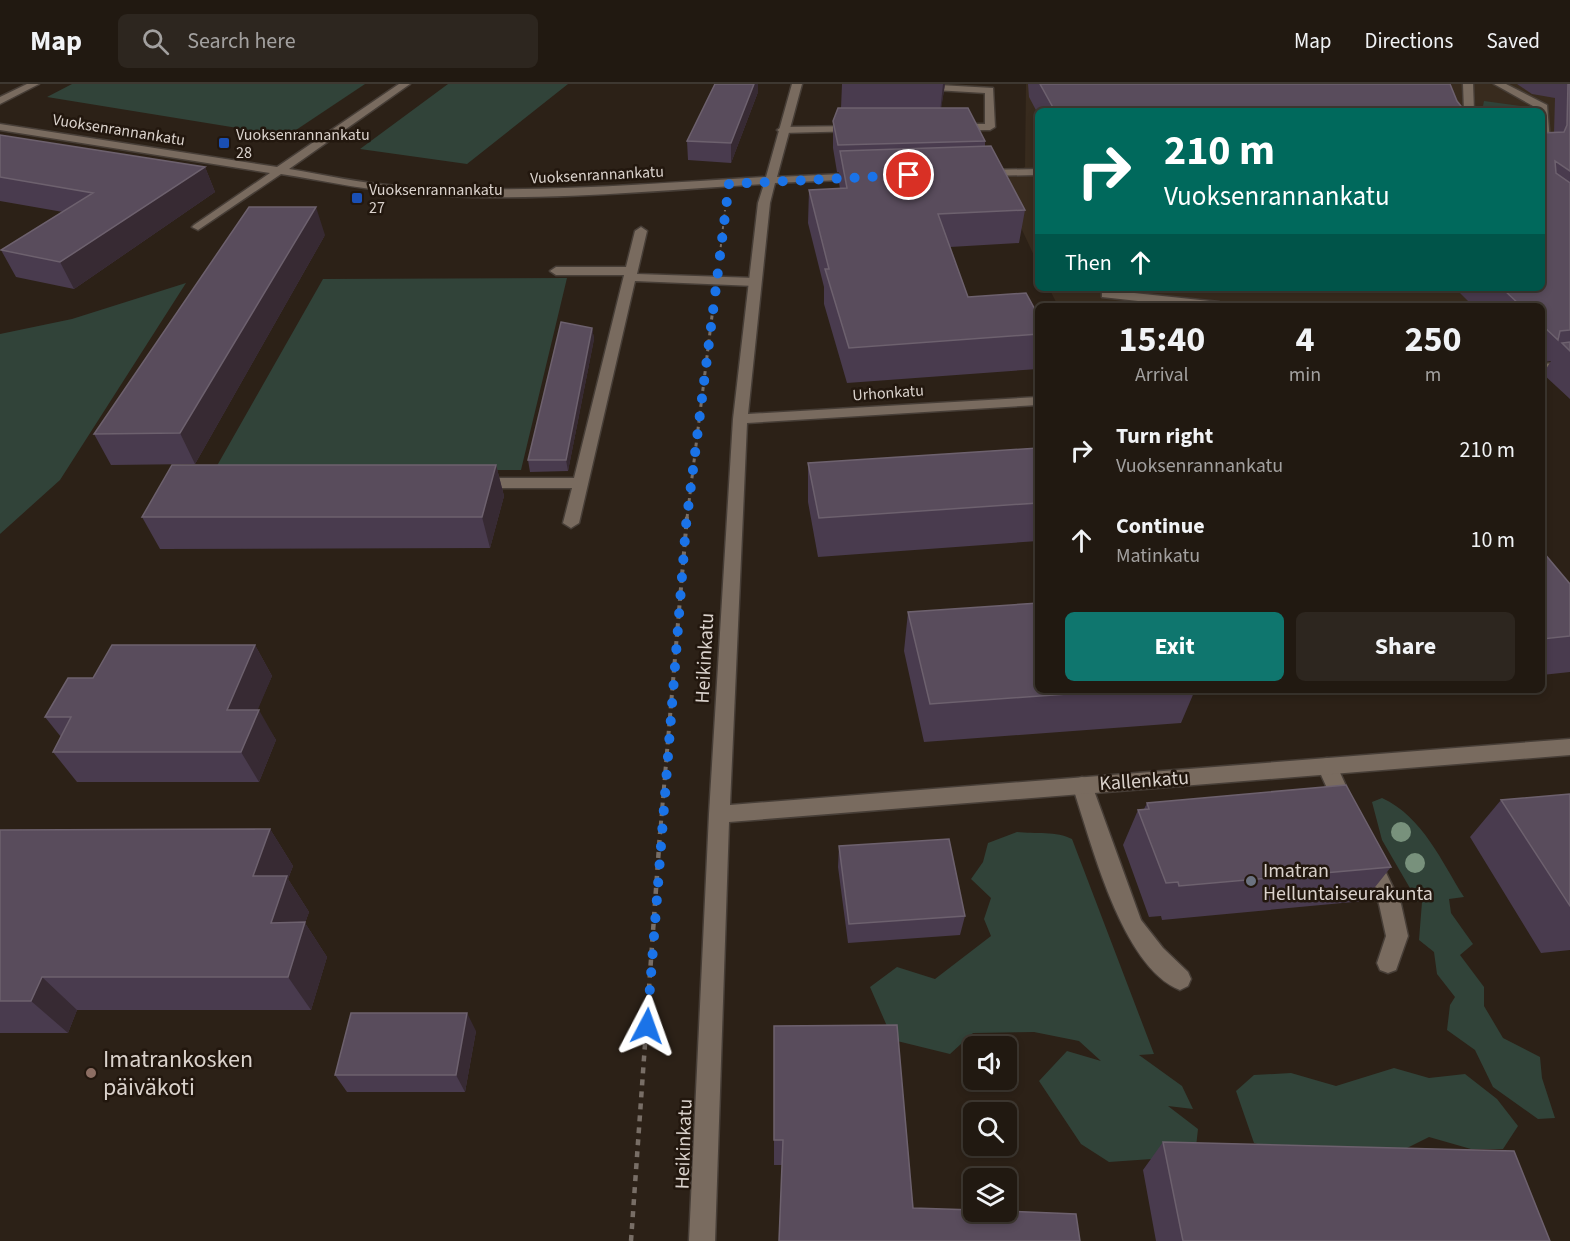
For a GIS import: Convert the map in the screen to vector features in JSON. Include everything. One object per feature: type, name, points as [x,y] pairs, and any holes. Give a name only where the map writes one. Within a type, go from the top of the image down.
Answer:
[{"type":"street","points":[[0,101],[34,84]]},
{"type":"street","points":[[198,227],[405,84]]},
{"type":"street","name":"Heikinkatu","points":[[702,1241],[719,814],[740,419],[764,202],[782,130],[797,84]]},
{"type":"street","points":[[1468,84],[1468,108]]},
{"type":"street","points":[[1499,84],[1544,108]]},
{"type":"street","points":[[908,86],[990,90],[990,127],[944,128]]},
{"type":"street","points":[[1545,122],[1547,152],[1545,152]]},
{"type":"street","name":"Vuoksenrannankatu","points":[[0,127],[395,189],[459,194],[528,194],[872,176]]},
{"type":"street","points":[[782,130],[862,129]]},
{"type":"street","points":[[966,174],[1035,172]]},
{"type":"street","points":[[571,523],[641,231]]},
{"type":"street","points":[[556,271],[755,282]]},
{"type":"street","points":[[1106,294],[1191,303]]},
{"type":"street","points":[[1545,368],[1570,366]]},
{"type":"street","name":"Urhonkatu","points":[[740,419],[1035,400]]},
{"type":"street","points":[[499,483],[581,483]]},
{"type":"street","name":"Kallenkatu","points":[[719,814],[1570,747]]},
{"type":"street","points":[[1327,766],[1390,904],[1397,936],[1388,963]]},
{"type":"street","points":[[1082,785],[1132,925],[1155,955],[1180,979]]},
{"type":"path","points":[[632,1241],[664,783],[686,525],[729,184]]},
{"type":"shaded area","points":[[1026,84],[1570,84],[1545,282],[1545,108],[1035,108],[1035,258],[1000,183],[1025,167]]},
{"type":"shaded area","points":[[1050,291],[1544,291],[1542,303],[1056,303]]},
{"type":"green space","points":[[72,84],[365,84],[287,136],[47,97]]},
{"type":"green space","points":[[448,84],[568,84],[467,164],[360,149]]},
{"type":"green space","points":[[1484,101],[1536,108],[1483,108]]},
{"type":"green space","points":[[567,278],[521,470],[214,471],[323,279]]},
{"type":"green space","points":[[186,283],[60,480],[0,534],[0,334],[72,319]]},
{"type":"green space","points":[[1382,798],[1409,816],[1420,828],[1464,897],[1449,899],[1451,913],[1473,944],[1460,955],[1484,987],[1484,1006],[1503,1038],[1540,1057],[1542,1078],[1555,1118],[1538,1119],[1493,1087],[1475,1050],[1447,1030],[1450,1005],[1455,997],[1437,974],[1434,952],[1419,940],[1422,902],[1418,902],[1382,840],[1372,802]]},
{"type":"green space","points":[[1017,832],[1053,834],[1072,839],[1154,1054],[1139,1055],[1182,1086],[1193,1109],[1168,1106],[1198,1129],[1195,1156],[1109,1162],[1081,1144],[1039,1081],[1067,1051],[1101,1061],[1079,1041],[1034,1032],[973,1033],[970,1036],[963,1036],[963,1042],[950,1054],[893,1040],[870,987],[897,967],[935,979],[991,936],[984,919],[991,898],[971,879],[983,862],[988,843]]},
{"type":"green space","points":[[1394,1068],[1429,1078],[1465,1074],[1497,1099],[1518,1126],[1503,1149],[1471,1149],[1429,1137],[1397,1153],[1318,1161],[1254,1143],[1236,1091],[1254,1075],[1291,1073],[1336,1086]]},
{"type":"building","points":[[715,84],[754,84],[731,143],[687,141]]},
{"type":"building","points":[[1040,84],[1450,84],[1463,108],[1053,108]]},
{"type":"building","points":[[1568,84],[1570,84],[1570,171],[1555,161],[1556,173],[1570,183],[1570,330],[1560,331],[1558,340],[1545,328],[1545,303],[1518,303],[1505,291],[1545,291],[1545,133],[1564,132],[1567,125]]},
{"type":"building","points":[[838,108],[968,108],[985,141],[838,145],[833,121]]},
{"type":"building","points":[[0,135],[205,167],[60,262],[1,250],[93,193],[0,177]]},
{"type":"building","points":[[991,146],[1025,210],[938,214],[968,297],[1026,293],[1035,310],[1035,334],[849,348],[825,269],[829,269],[809,190],[847,188],[840,151]]},
{"type":"building","points":[[249,207],[316,207],[180,433],[94,434]]},
{"type":"building","points":[[561,322],[592,328],[566,460],[528,460]]},
{"type":"building","points":[[1570,342],[1570,351],[1562,343]]},
{"type":"building","points":[[1035,448],[1035,503],[819,518],[808,463]]},
{"type":"building","points":[[172,465],[496,465],[482,517],[142,517]]},
{"type":"building","points":[[1545,554],[1570,584],[1570,636],[1545,639]]},
{"type":"building","points":[[1035,603],[1035,693],[1081,693],[930,704],[908,612]]},
{"type":"building","points":[[112,645],[255,645],[227,710],[259,710],[241,752],[53,752],[71,717],[45,717],[68,678],[93,678]]},
{"type":"building","points":[[1346,785],[1391,867],[1179,886],[1178,882],[1166,883],[1138,810],[1149,809],[1147,803]]},
{"type":"building","points":[[1570,794],[1570,906],[1501,800]]},
{"type":"building","points":[[270,829],[253,876],[287,876],[271,923],[305,922],[288,977],[42,977],[31,1001],[0,1001],[0,830]]},
{"type":"building","points":[[949,839],[965,916],[849,924],[839,846]]},
{"type":"building","points":[[351,1013],[467,1013],[456,1075],[335,1075]]},
{"type":"building","points":[[897,1025],[913,1208],[963,1210],[963,1222],[1017,1222],[1017,1211],[1076,1214],[1080,1241],[779,1241],[783,1140],[774,1140],[774,1026]]},
{"type":"building","points":[[1163,1142],[1514,1151],[1550,1241],[1183,1241]]},
{"type":"place","name":"Vuoksenrannankatu 28","points":[[224,143]]},
{"type":"place","name":"Vuoksenrannankatu 27","points":[[357,198]]},
{"type":"place","name":"Imatran Helluntaiseurakunta","points":[[1251,881]]},
{"type":"place","name":"Imatrankosken päiväkoti","points":[[91,1073]]},
{"type":"route","points":[[647,1026],[664,783],[686,525],[729,184],[803,178],[909,175]]}]
